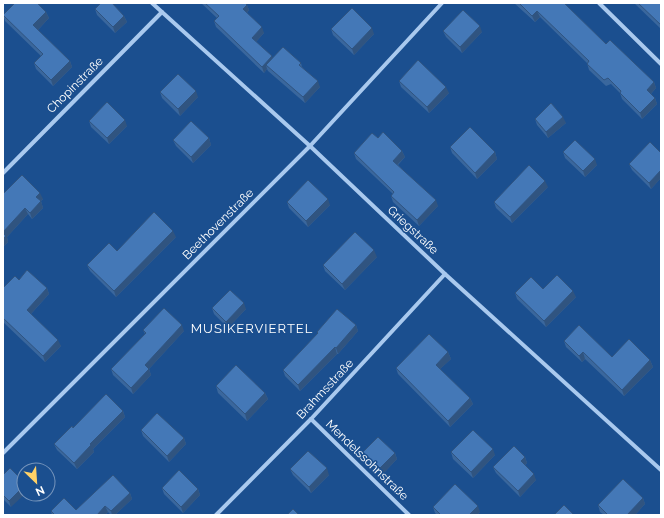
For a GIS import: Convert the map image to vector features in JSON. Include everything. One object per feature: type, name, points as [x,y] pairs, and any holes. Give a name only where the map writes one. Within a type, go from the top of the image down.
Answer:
[{"type":"street","name":"Griegstraße","points":[[152,3],[310,146],[445,274],[661,470]]},
{"type":"street","name":"Beethovenstraße","points":[[3,453],[310,146],[442,3]]},
{"type":"street","points":[[598,3],[661,64]]},
{"type":"street","name":"Chopinstraße","points":[[3,172],[162,12]]},
{"type":"street","name":"Brahmsstraße","points":[[216,515],[311,419],[445,274]]},
{"type":"street","name":"Mendelssohnstraße","points":[[311,419],[409,515]]},
{"type":"building","points":[[15,3],[37,3],[46,12],[33,25],[70,61],[51,80],[34,63],[43,54],[3,15]]},
{"type":"building","points":[[101,3],[112,3],[124,16],[113,27],[95,9]]},
{"type":"building","points":[[205,3],[245,3],[247,5],[243,9],[262,27],[252,38],[272,56],[262,67],[214,21],[219,16]]},
{"type":"building","points":[[519,3],[564,3],[606,44],[610,40],[654,82],[647,90],[655,98],[640,113],[620,93],[621,91],[608,78],[604,80],[587,64],[589,61],[537,11],[532,16]]},
{"type":"building","points":[[638,3],[661,3],[661,25]]},
{"type":"building","points":[[352,8],[372,28],[352,49],[331,29]]},
{"type":"building","points":[[463,10],[480,26],[460,47],[443,31]]},
{"type":"building","points":[[283,47],[301,63],[299,65],[318,81],[303,97],[266,65]]},
{"type":"building","points":[[418,60],[446,87],[427,107],[399,81]]},
{"type":"building","points":[[178,74],[196,91],[178,109],[160,92]]},
{"type":"building","points":[[107,102],[125,120],[107,138],[89,121]]},
{"type":"building","points":[[551,103],[563,117],[546,132],[535,119]]},
{"type":"building","points":[[191,121],[209,138],[191,157],[173,140]]},
{"type":"building","points":[[470,127],[495,152],[475,173],[450,147]]},
{"type":"building","points":[[383,132],[402,151],[393,161],[436,200],[417,220],[391,196],[394,192],[354,153],[372,133],[378,138]]},
{"type":"building","points":[[575,140],[595,159],[583,171],[563,152]]},
{"type":"building","points":[[650,142],[661,153],[661,170],[649,183],[629,164]]},
{"type":"building","points":[[529,165],[545,181],[510,217],[494,202]]},
{"type":"building","points":[[22,175],[40,193],[36,197],[41,201],[30,213],[25,208],[3,232],[3,194]]},
{"type":"building","points":[[308,180],[328,199],[306,221],[287,202]]},
{"type":"building","points":[[154,212],[173,231],[114,291],[87,265],[109,243],[117,251]]},
{"type":"building","points":[[355,232],[374,250],[342,284],[323,265]]},
{"type":"building","points":[[27,270],[47,288],[27,310],[58,340],[43,356],[3,318],[3,288],[15,276],[19,280]]},
{"type":"building","points":[[557,275],[573,291],[544,321],[515,293],[531,277],[543,289]]},
{"type":"building","points":[[230,290],[244,303],[226,322],[212,308]]},
{"type":"building","points":[[164,308],[182,325],[145,365],[149,369],[131,388],[111,369],[146,333],[143,330]]},
{"type":"building","points":[[337,309],[356,325],[336,348],[335,347],[298,385],[283,370],[318,333],[317,332]]},
{"type":"building","points":[[579,325],[612,357],[629,339],[650,360],[622,390],[583,352],[579,356],[564,341]]},
{"type":"building","points":[[429,334],[448,352],[436,365],[470,398],[448,421],[396,368]]},
{"type":"building","points":[[236,365],[265,393],[245,414],[216,386]]},
{"type":"building","points":[[106,394],[123,411],[90,444],[91,445],[74,463],[54,444],[72,426],[73,428]]},
{"type":"building","points":[[157,413],[184,438],[167,456],[141,430]]},
{"type":"building","points":[[473,430],[493,449],[471,472],[451,452]]},
{"type":"building","points":[[378,437],[395,453],[380,468],[363,452]]},
{"type":"building","points":[[514,446],[525,457],[521,461],[534,474],[518,491],[493,467]]},
{"type":"building","points":[[308,451],[327,468],[309,487],[290,469]]},
{"type":"building","points":[[10,468],[16,474],[16,494],[9,501],[3,495],[3,475]]},
{"type":"building","points":[[179,470],[198,489],[181,507],[162,488]]},
{"type":"building","points":[[113,475],[130,493],[111,511],[105,506],[97,515],[55,515],[51,511],[64,498],[76,510]]},
{"type":"building","points":[[623,479],[643,498],[627,515],[608,515],[598,505]]},
{"type":"building","points":[[455,484],[478,506],[469,515],[441,515],[433,507]]},
{"type":"building","points":[[564,505],[574,515],[554,515]]},
{"type":"building","points":[[293,509],[299,515],[287,515]]},
{"type":"district","name":"MUSIKERVIERTEL","points":[[252,328]]}]
